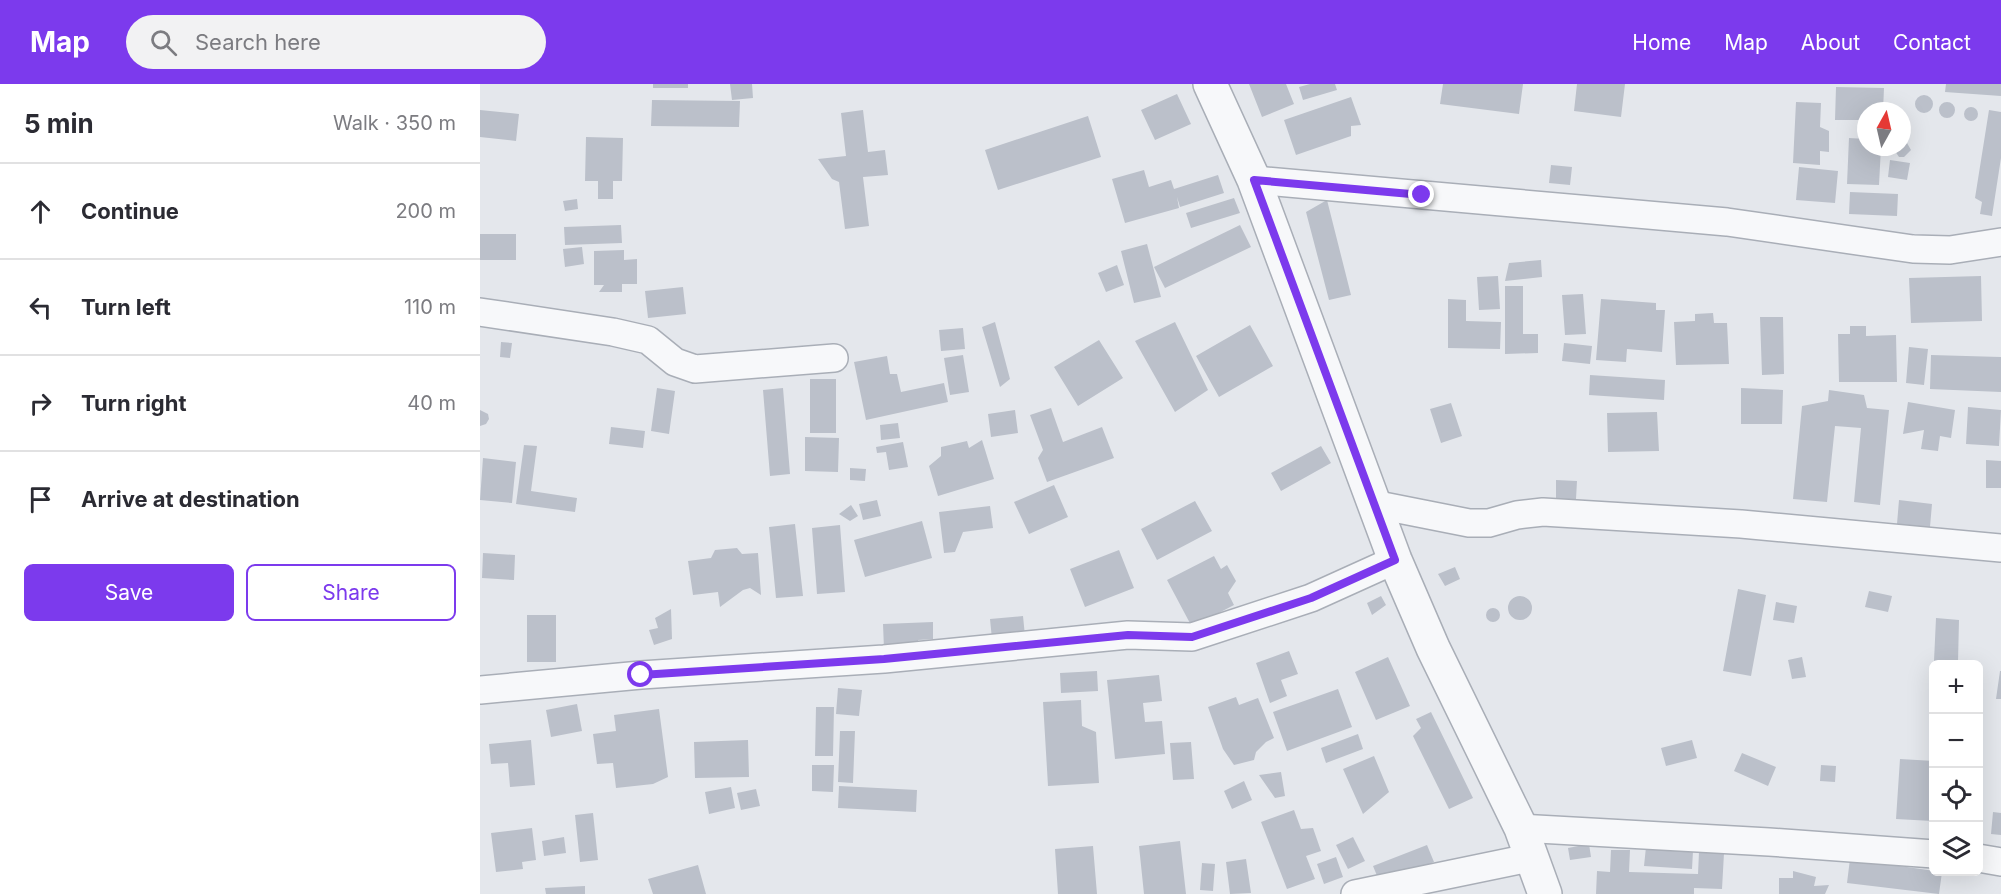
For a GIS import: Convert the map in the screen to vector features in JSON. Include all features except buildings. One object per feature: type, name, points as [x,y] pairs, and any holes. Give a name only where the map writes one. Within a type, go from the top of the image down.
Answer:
[{"type":"street","points":[[1210,84],[1254,180],[1395,560],[1433,648],[1525,843],[1545,894]]},
{"type":"street","points":[[1254,180],[1726,222],[1913,249],[1950,250],[2001,242]]},
{"type":"street","points":[[480,312],[648,340],[675,362],[695,369],[834,358]]},
{"type":"street","points":[[1373,504],[1469,523],[1489,524],[1517,515],[1543,512],[1741,524],[2001,548]]},
{"type":"street","points":[[480,690],[641,675],[884,659],[1128,635],[1192,637],[1311,598],[1395,560]]},
{"type":"street","points":[[1355,894],[1525,843],[1769,842],[1929,854]]},
{"type":"street","points":[[1983,859],[2001,862]]},
{"type":"route","points":[[641,675],[884,659],[1128,635],[1192,637],[1311,598],[1395,560],[1254,180],[1422,195]]}]
